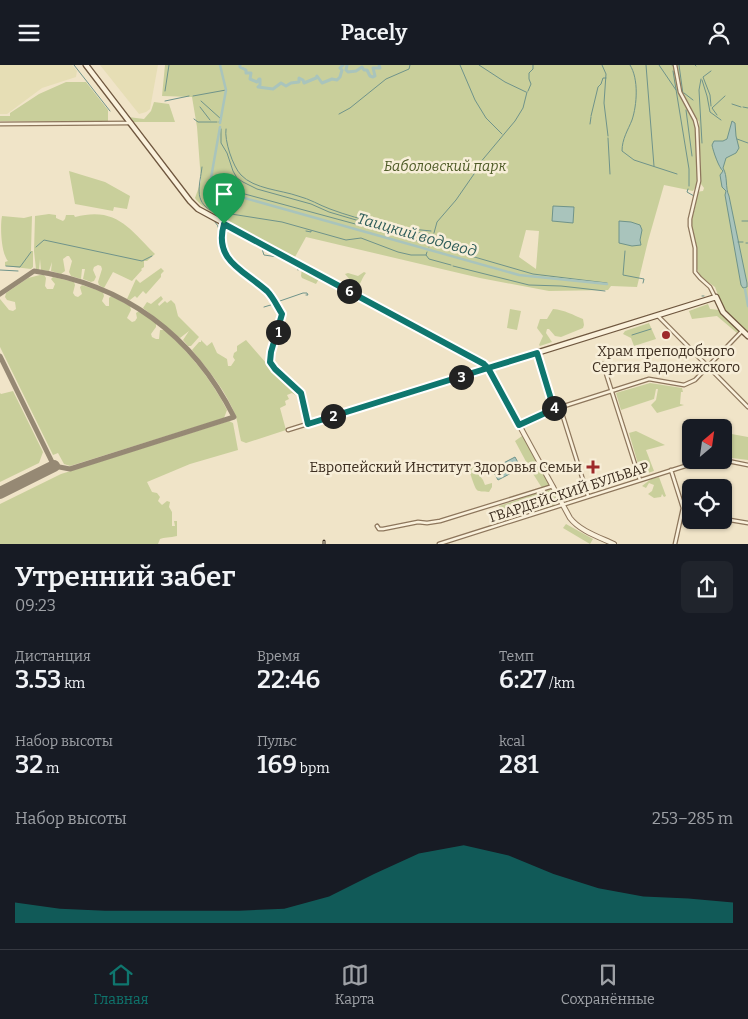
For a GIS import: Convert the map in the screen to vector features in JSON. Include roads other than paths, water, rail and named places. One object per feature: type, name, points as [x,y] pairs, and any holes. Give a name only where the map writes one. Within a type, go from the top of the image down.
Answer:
[{"type":"main road","points":[[86,65],[190,201],[201,211],[484,364],[488,368],[716,297],[723,312],[748,336]]},
{"type":"street","points":[[675,65],[680,95],[697,125],[699,181],[690,222],[696,252],[695,269],[696,274],[710,287],[716,297]]},
{"type":"street","points":[[0,124],[131,123]]},
{"type":"street","points":[[224,224],[222,244],[228,260],[268,292],[282,314],[270,362],[301,393],[308,424]]},
{"type":"street","points":[[658,316],[748,407]]},
{"type":"street","points":[[519,425],[554,409],[649,379],[688,384],[742,331]]},
{"type":"street","points":[[537,353],[554,409]]},
{"type":"street","points":[[603,364],[640,480]]},
{"type":"street","points":[[288,430],[488,368],[570,518],[576,524],[614,544]]},
{"type":"street","points":[[560,407],[588,496]]},
{"type":"street","points":[[732,462],[748,465]]},
{"type":"street","name":"ГВАРДЕЙСКИЙ БУЛЬВАР","points":[[439,544],[682,467]]},
{"type":"street","points":[[671,470],[682,508]]},
{"type":"street","points":[[377,526],[379,529],[418,522],[440,521],[552,486]]},
{"type":"street","points":[[675,544],[682,515]]},
{"type":"street","points":[[732,520],[748,523]]},
{"type":"water","points":[[732,121],[735,123],[739,148],[736,153],[726,158],[723,168],[747,283],[747,287],[743,288],[725,195],[726,191],[722,187],[720,175],[723,171],[712,145],[714,141],[727,139]]},
{"type":"water","points":[[553,206],[574,207],[573,223],[552,221]]},
{"type":"water","points":[[619,221],[640,225],[642,230],[641,245],[632,246],[619,243]]},
{"type":"water","points":[[515,457],[521,468],[498,480],[492,469]]},
{"type":"waterway","points":[[74,65],[110,111]]},
{"type":"waterway","points":[[165,91],[169,65]]},
{"type":"waterway","name":"Таицкий водовод","points":[[220,65],[226,90],[220,123]]},
{"type":"waterway","points":[[240,65],[240,67],[246,70],[246,73],[251,73],[250,79],[257,82],[260,79],[258,87],[273,89],[281,83],[286,86],[299,82],[299,78],[304,83],[317,76],[322,83],[332,79],[337,80],[340,77],[342,70],[340,68],[343,65]]},
{"type":"waterway","points":[[347,65],[346,70],[348,72],[356,71],[362,67],[373,77],[375,76],[373,68],[380,68],[379,65]]},
{"type":"waterway","points":[[339,114],[350,108],[386,79],[409,69],[410,65]]},
{"type":"waterway","points":[[460,65],[475,100],[486,118],[502,134]]},
{"type":"waterway","points":[[479,65],[505,82],[526,92]]},
{"type":"waterway","points":[[528,91],[531,84],[529,73],[533,69],[533,65]]},
{"type":"waterway","points":[[602,65],[606,74],[604,103],[608,136]]},
{"type":"waterway","points":[[630,65],[635,77],[636,100],[634,114],[624,139],[622,151],[634,160],[677,174]]},
{"type":"waterway","points":[[646,65],[654,166]]},
{"type":"waterway","points":[[659,65],[676,90]]},
{"type":"waterway","points":[[679,65],[683,94]]},
{"type":"waterway","points":[[673,71],[689,169],[689,186]]},
{"type":"waterway","points":[[711,71],[703,77],[710,95],[711,106]]},
{"type":"waterway","points":[[591,116],[598,87],[603,78],[606,78]]},
{"type":"waterway","points":[[701,79],[699,90],[702,143]]},
{"type":"waterway","points":[[702,80],[710,112],[721,120]]},
{"type":"waterway","points":[[193,96],[226,90]]},
{"type":"waterway","points":[[434,233],[437,222],[456,200],[479,164],[515,121],[523,108],[527,92]]},
{"type":"waterway","points":[[684,93],[693,100]]},
{"type":"waterway","points":[[165,101],[189,96]]},
{"type":"waterway","points":[[717,115],[712,108],[725,96]]},
{"type":"waterway","points":[[201,101],[221,119]]},
{"type":"waterway","points":[[732,104],[741,107]]},
{"type":"waterway","points":[[200,107],[210,120]]},
{"type":"waterway","points":[[743,107],[748,108]]},
{"type":"waterway","points":[[686,110],[692,156]]},
{"type":"waterway","points":[[590,124],[591,117]]},
{"type":"waterway","points":[[194,119],[198,122],[217,122]]},
{"type":"waterway","name":"Таицкий водовод","points":[[214,187],[211,178],[220,127]]},
{"type":"waterway","points":[[221,129],[221,143],[227,153],[233,171],[237,178],[243,182],[257,189],[311,204],[329,212],[373,225],[433,235]]},
{"type":"waterway","points":[[226,129],[232,160],[246,180],[268,189],[302,197],[330,209],[367,220],[393,226],[431,231]]},
{"type":"waterway","points":[[608,138],[610,174]]},
{"type":"waterway","points":[[737,139],[748,143]]},
{"type":"waterway","points":[[202,167],[199,186],[200,197],[206,207],[212,211],[282,222],[346,240],[361,238],[398,252],[411,255],[426,255]]},
{"type":"waterway","points":[[225,186],[230,190],[418,241],[432,242]]},
{"type":"waterway","name":"Таицкий водовод","points":[[214,187],[223,189],[225,193]]},
{"type":"waterway","points":[[688,189],[687,192],[694,196]]},
{"type":"waterway","name":"Таицкий водовод","points":[[216,190],[519,275],[607,284]]},
{"type":"waterway","points":[[742,221],[748,221]]},
{"type":"waterway","points":[[215,222],[218,225],[222,251],[227,262],[238,273],[264,292],[274,304]]},
{"type":"waterway","points":[[229,257],[225,248],[224,234],[228,229],[261,246],[264,255],[278,257],[298,267],[298,270]]},
{"type":"waterway","points":[[306,231],[311,231]]},
{"type":"waterway","points":[[429,247],[433,235]]},
{"type":"waterway","points":[[36,247],[44,240],[142,261],[152,256]]},
{"type":"waterway","points":[[738,242],[743,242]]},
{"type":"waterway","points":[[433,243],[440,247],[533,274],[607,283]]},
{"type":"waterway","points":[[625,251],[623,275],[644,279],[643,283]]},
{"type":"waterway","points":[[6,266],[20,267],[31,252]]},
{"type":"waterway","points":[[427,252],[426,255],[429,259],[451,265]]},
{"type":"waterway","points":[[233,262],[270,291],[277,302],[303,293],[307,293],[308,295],[306,295]]},
{"type":"waterway","points":[[453,266],[529,285],[561,286],[605,291]]},
{"type":"waterway","points":[[0,270],[18,271]]},
{"type":"waterway","points":[[302,270],[319,278]]},
{"type":"waterway","points":[[745,289],[748,306]]},
{"type":"waterway","points":[[264,307],[274,304],[280,315]]},
{"type":"waterway","points":[[632,335],[651,329]]},
{"type":"waterway","points":[[269,359],[269,365],[279,374]]},
{"type":"place","name":"Храм преподобного Сергия Радонежского","points":[[666,335]]},
{"type":"place","name":"Европейский Институт Здоровья Семьи","points":[[593,467]]},
{"type":"park label","name":"Баболовский парк","points":[[445,166]]}]
